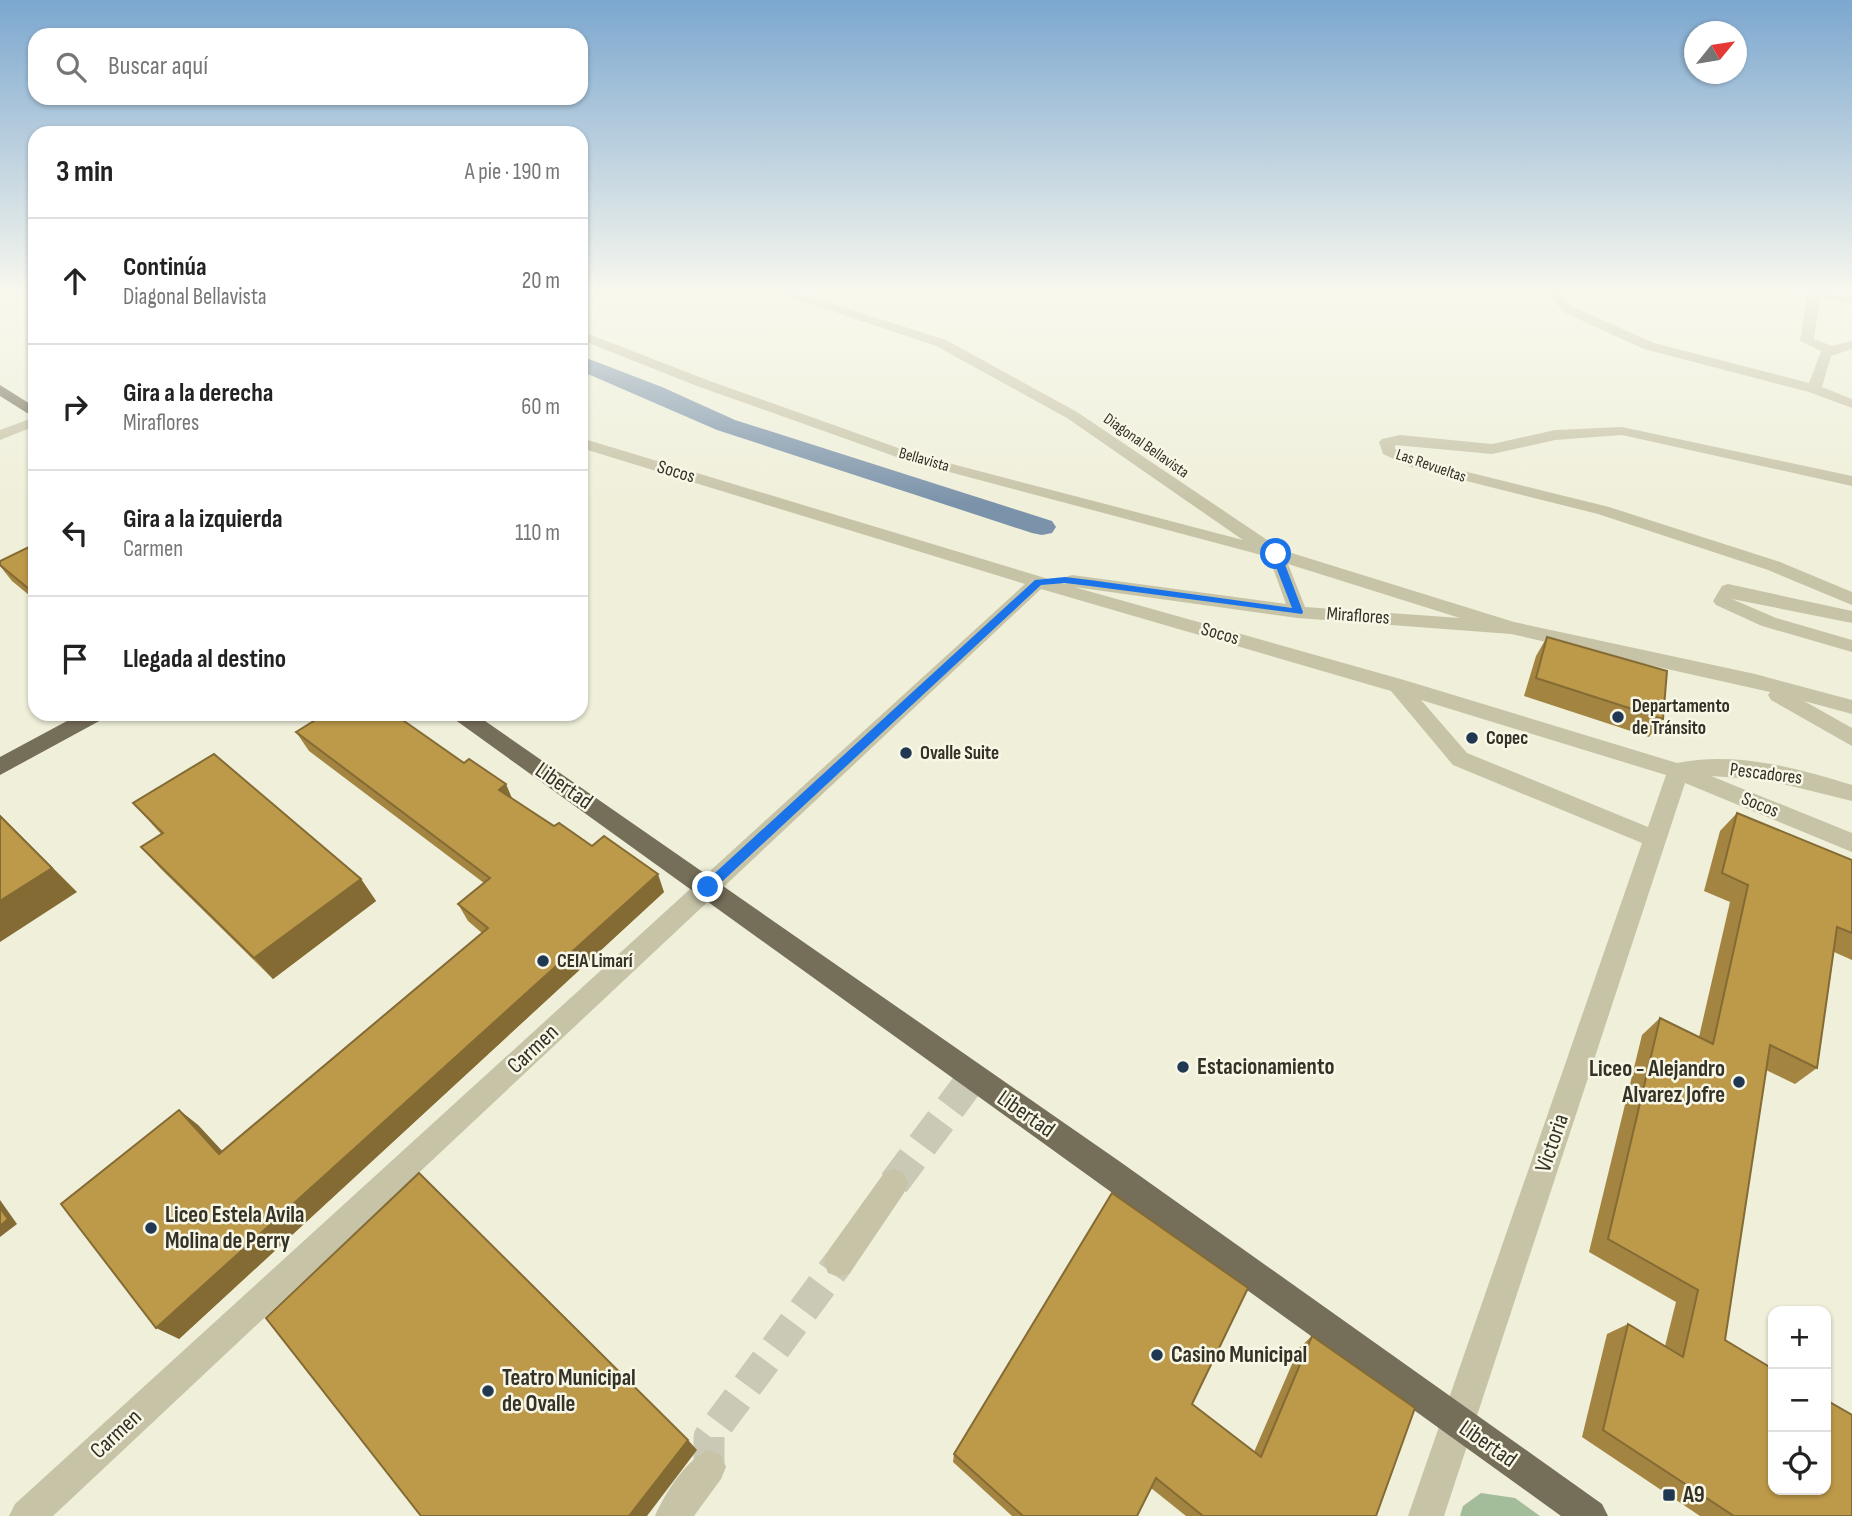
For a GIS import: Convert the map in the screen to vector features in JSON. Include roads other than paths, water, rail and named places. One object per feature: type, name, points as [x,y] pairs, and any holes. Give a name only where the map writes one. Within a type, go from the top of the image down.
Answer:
[{"type":"main road","points":[[0,389],[28,409]]},
{"type":"main road","points":[[0,767],[83,721]]},
{"type":"main road","name":"Libertad","points":[[471,721],[1590,1516]]},
{"type":"street","name":"Bellavista","points":[[648,362],[913,458],[1276,554]]},
{"type":"street","name":"Diagonal Bellavista","points":[[976,362],[1072,415],[1276,554]]},
{"type":"street","points":[[1709,362],[1814,389],[1852,404]]},
{"type":"street","points":[[1814,389],[1823,362]]},
{"type":"street","points":[[0,435],[28,424]]},
{"type":"street","name":"Las Revueltas","points":[[1852,481],[1622,431],[1555,435],[1492,449],[1400,440],[1387,442],[1388,451],[1417,464],[1603,510],[1774,566],[1852,599]]},
{"type":"street","name":"Socos","points":[[588,446],[1678,771],[1852,843]]},
{"type":"street","points":[[1276,554],[1298,612]]},
{"type":"street","name":"Miraflores","points":[[1276,554],[1511,628],[1755,681],[1852,707]]},
{"type":"street","name":"Miraflores","points":[[1038,582],[1065,580],[1298,612],[1511,628]]},
{"type":"street","name":"Carmen","points":[[27,1516],[1038,582]]},
{"type":"street","points":[[1852,617],[1728,590],[1721,601],[1769,622],[1852,646]]},
{"type":"street","points":[[1755,681],[1852,738]]},
{"type":"street","points":[[1397,685],[1460,759],[1655,839]]},
{"type":"street","name":"Pescadores","points":[[1678,771],[1703,767],[1751,769],[1793,775],[1852,793]]},
{"type":"street","name":"Victoria","points":[[1426,1516],[1678,771]]},
{"type":"street","points":[[839,1262],[894,1183]]},
{"type":"street","points":[[673,1516],[709,1468]]},
{"type":"waterway","points":[[588,366],[726,425],[1042,527]]},
{"type":"tunnel","points":[[969,1083],[973,1077]]},
{"type":"tunnel","points":[[894,1183],[970,1081]]},
{"type":"tunnel","points":[[709,1467],[709,1437],[839,1262]]},
{"type":"place","name":"Departamento de Tránsito","points":[[1618,717]]},
{"type":"place","name":"Copec","points":[[1472,738]]},
{"type":"place","name":"Ovalle Suite","points":[[906,753]]},
{"type":"place","name":"CEIA Limarí","points":[[543,961]]},
{"type":"place","name":"Estacionamiento","points":[[1183,1067]]},
{"type":"place","name":"Liceo - Alejandro Alvarez Jofre","points":[[1739,1082]]},
{"type":"place","name":"Liceo Estela Avila Molina de Perry","points":[[151,1228]]},
{"type":"place","name":"Casino Municipal","points":[[1157,1355]]},
{"type":"place","name":"Teatro Municipal de Ovalle","points":[[488,1391]]},
{"type":"place","name":"A9","points":[[1669,1495]]}]
